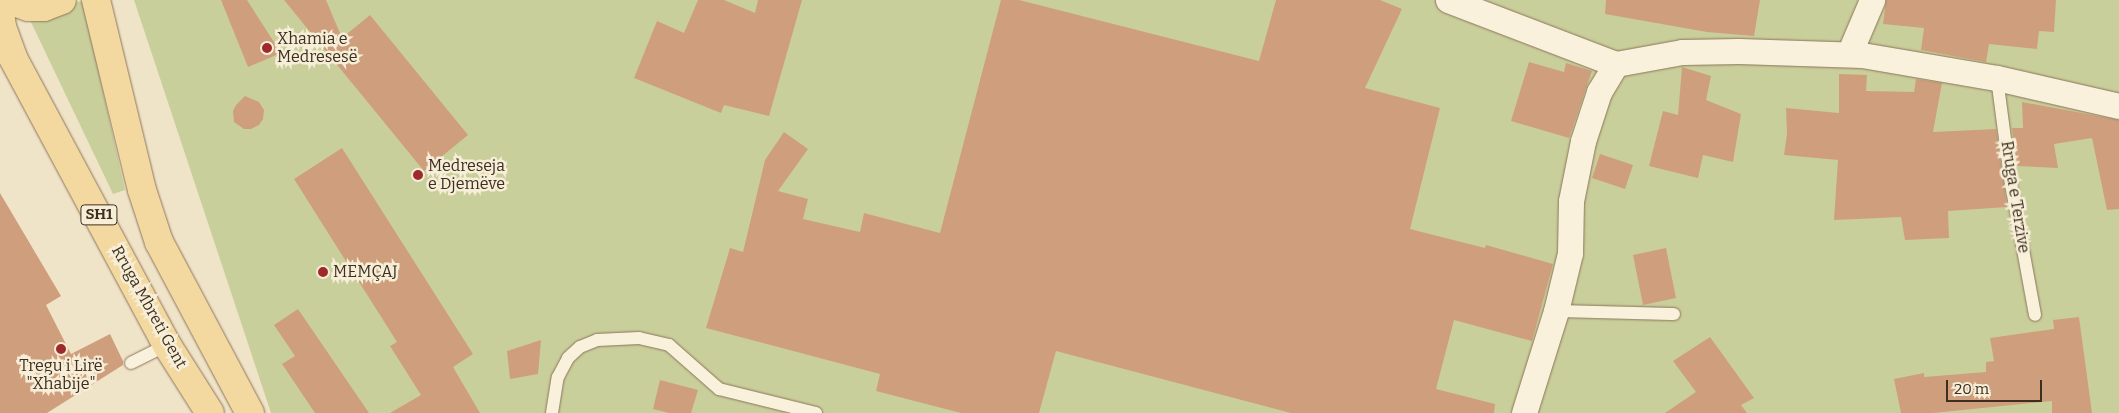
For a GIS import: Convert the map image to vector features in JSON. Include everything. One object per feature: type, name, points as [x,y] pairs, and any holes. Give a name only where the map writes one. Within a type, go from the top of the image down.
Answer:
[{"type":"main road","points":[[8,0],[28,7],[44,6],[62,0]]},
{"type":"main road","points":[[96,0],[142,190],[159,242],[250,413]]},
{"type":"main road","name":"Rruga Mbreti Gent","points":[[0,12],[2,27],[14,58],[167,345],[210,413]]},
{"type":"street","points":[[1448,0],[1616,64],[1682,52],[1738,51],[1849,54],[1997,78],[2119,106]]},
{"type":"street","points":[[1849,54],[1872,0]]},
{"type":"street","points":[[1524,413],[1556,311],[1570,253],[1571,200],[1583,141],[1599,92],[1616,64]]},
{"type":"lane","name":"Rruga e Terzive","points":[[1997,78],[2011,184],[2035,315]]},
{"type":"lane","points":[[1556,311],[1674,314]]},
{"type":"lane","points":[[552,413],[558,377],[568,358],[580,346],[597,340],[639,338],[669,345],[719,389],[816,413]]},
{"type":"lane","points":[[131,363],[167,345]]},
{"type":"green space","points":[[134,0],[2119,0],[2119,413],[271,413]]},
{"type":"green space","points":[[83,1],[125,190],[113,194],[29,18],[55,14],[77,2]]},
{"type":"building","points":[[221,0],[247,0],[281,53],[248,67]]},
{"type":"building","points":[[284,0],[326,0],[342,38],[370,15],[468,135],[424,171]]},
{"type":"building","points":[[698,0],[724,0],[755,13],[758,0],[802,0],[769,116],[724,105],[721,113],[634,78],[657,21],[684,33]]},
{"type":"building","points":[[1001,0],[1019,0],[1259,61],[1276,0],[1380,0],[1402,9],[1365,88],[1440,108],[1410,229],[1485,248],[1486,245],[1553,264],[1532,341],[1454,320],[1436,389],[1495,404],[1494,413],[1291,413],[1056,351],[1039,413],[961,413],[876,391],[880,374],[706,328],[730,248],[743,252],[765,160],[784,132],[808,149],[778,191],[808,199],[803,219],[860,232],[864,213],[940,233]]},
{"type":"building","points":[[1606,0],[1760,0],[1754,36],[1707,32],[1605,14]]},
{"type":"building","points":[[1886,0],[2056,0],[2054,32],[2039,31],[2037,49],[1989,44],[1986,62],[1921,50],[1924,28],[1883,24]]},
{"type":"building","points":[[1529,62],[1564,72],[1566,63],[1592,71],[1569,138],[1511,121]]},
{"type":"building","points":[[1682,67],[1711,76],[1706,100],[1741,114],[1733,162],[1703,155],[1698,178],[1649,166],[1663,111],[1678,115]]},
{"type":"building","points":[[1839,74],[1867,75],[1866,91],[1914,92],[1916,79],[1942,83],[1933,132],[1996,129],[2007,207],[1948,211],[1949,238],[1905,240],[1901,217],[1834,220],[1838,160],[1784,155],[1787,134],[1786,108],[1839,113]]},
{"type":"building","points":[[245,96],[259,102],[264,110],[263,119],[259,125],[251,129],[244,129],[234,122],[233,111]]},
{"type":"building","points":[[2022,102],[2119,120],[2119,209],[2107,210],[2092,138],[2054,144],[2058,168],[2017,166],[2012,128],[2023,128]]},
{"type":"building","points":[[342,148],[473,354],[453,367],[480,413],[390,413],[421,395],[390,346],[397,342],[294,179]]},
{"type":"building","points":[[1600,154],[1633,165],[1625,189],[1592,178]]},
{"type":"building","points":[[0,193],[61,296],[46,305],[71,354],[110,334],[123,361],[123,365],[47,413],[0,413]]},
{"type":"building","points":[[1666,248],[1676,298],[1643,305],[1633,255]]},
{"type":"building","points":[[298,309],[369,413],[315,413],[282,364],[295,356],[274,325]]},
{"type":"building","points":[[2079,317],[2092,413],[2052,413],[2052,401],[1933,413],[1901,413],[1894,379],[1924,373],[1924,377],[1986,372],[1986,362],[1994,361],[1990,338],[2054,329],[2053,320]]},
{"type":"building","points":[[1710,337],[1754,398],[1741,405],[1747,413],[1665,413],[1696,392],[1673,361]]},
{"type":"building","points":[[541,340],[538,374],[510,379],[507,351]]},
{"type":"building","points":[[660,380],[698,390],[691,413],[669,413],[653,409]]},
{"type":"place","name":"Xhamia e Medresesë","points":[[267,48]]},
{"type":"place","name":"Medreseja e Djemëve","points":[[418,175]]},
{"type":"place","name":"MEMÇAJ","points":[[323,272]]},
{"type":"place","name":"Tregu i Lirë \"Xhabije\"","points":[[61,349]]}]
